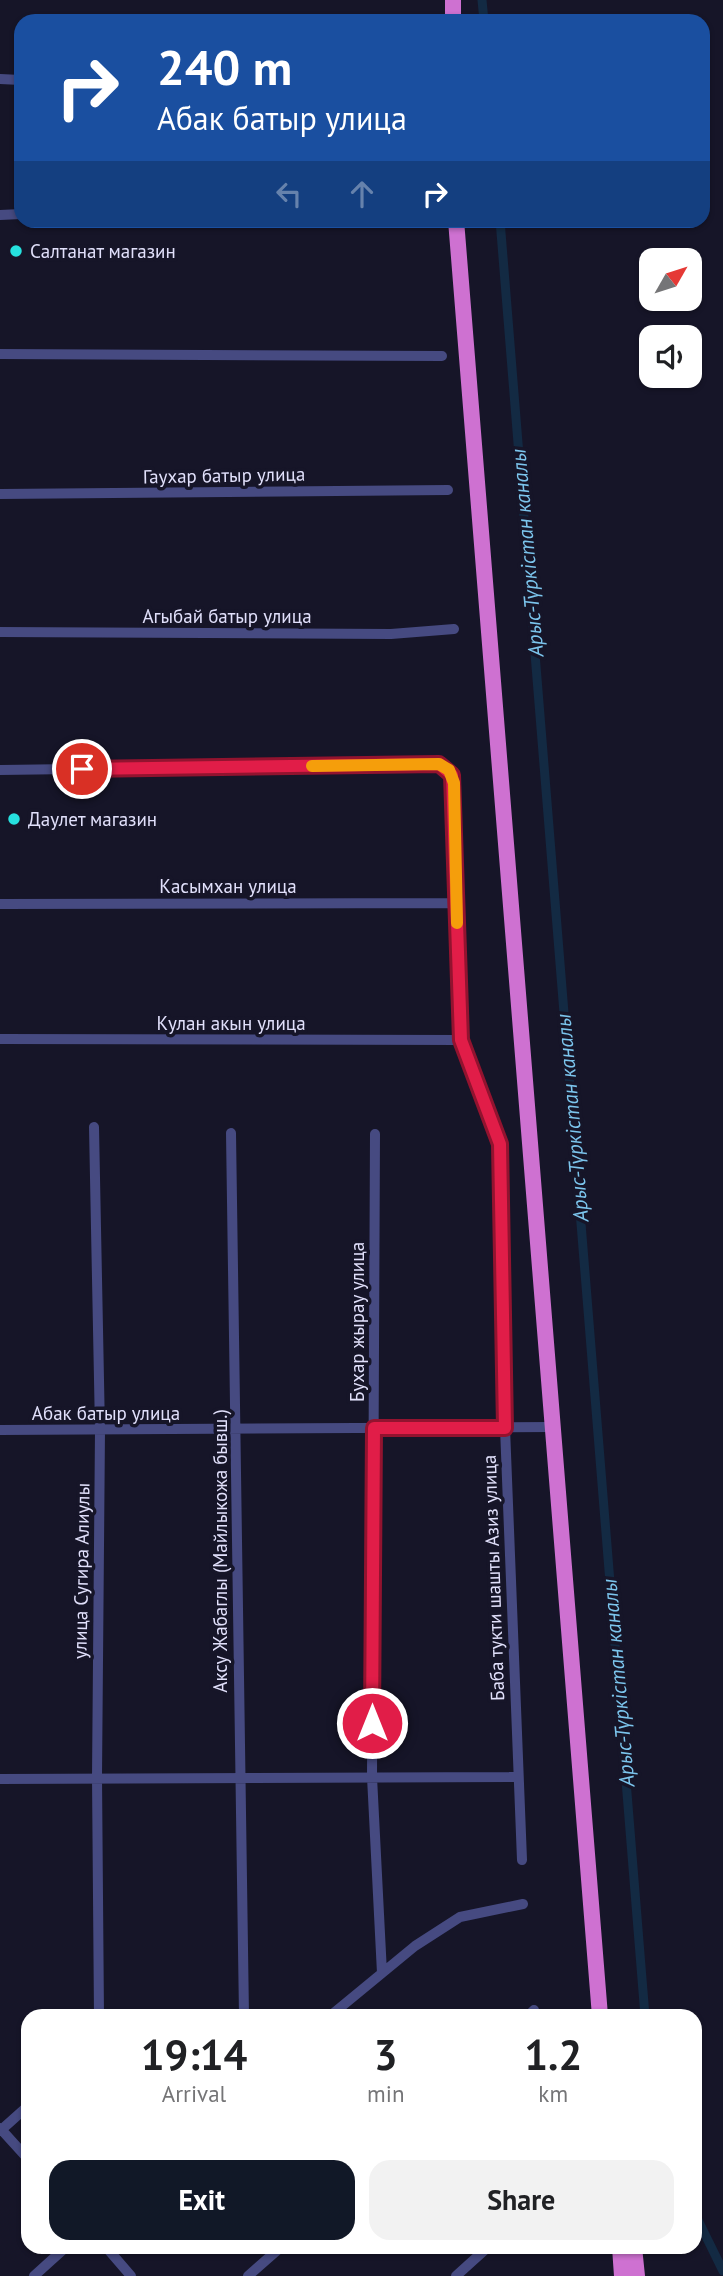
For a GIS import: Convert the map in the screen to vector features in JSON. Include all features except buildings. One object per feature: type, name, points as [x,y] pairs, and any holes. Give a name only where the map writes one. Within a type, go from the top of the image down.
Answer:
[{"type":"highway","points":[[457,228],[599,2009]]},
{"type":"highway","points":[[467,228],[610,2009]]},
{"type":"highway","points":[[622,2276],[626,2254]]},
{"type":"highway","points":[[629,2254],[637,2276]]},
{"type":"street","points":[[0,354],[442,356]]},
{"type":"street","name":"Гаухар батыр улица","points":[[0,494],[448,490]]},
{"type":"street","name":"Агыбай батыр улица","points":[[0,632],[391,634],[454,629]]},
{"type":"street","name":"Баба тукти шашты Азиз улица","points":[[0,770],[439,764],[449,770],[454,783],[461,1040],[500,1144],[505,1428],[522,1860]]},
{"type":"street","name":"Касымхан улица","points":[[0,904],[457,902]]},
{"type":"street","name":"Кулан акын улица","points":[[0,1039],[461,1040]]},
{"type":"street","name":"улица Сугира Алиулы","points":[[94,1127],[100,1430],[97,1777],[99,2009]]},
{"type":"street","name":"Аксу Жабаглы (Майлыкожа бывш.)","points":[[231,1133],[244,2009]]},
{"type":"street","name":"Бухар жырау улица","points":[[375,1134],[372,1777],[382,1973]]},
{"type":"street","name":"Абак батыр улица","points":[[0,1430],[237,1431],[553,1427]]},
{"type":"street","points":[[0,1779],[518,1777]]},
{"type":"street","points":[[338,2009],[415,1946],[460,1917],[523,1903]]},
{"type":"street","points":[[21,2112],[1,2129],[21,2151]]},
{"type":"street","points":[[34,2276],[58,2254]]},
{"type":"street","points":[[112,2254],[131,2276]]},
{"type":"street","points":[[248,2276],[273,2254]]},
{"type":"street","points":[[456,2276],[480,2254]]},
{"type":"waterway","name":"Арыс-Түркістан каналы","points":[[482,0],[483,14]]},
{"type":"waterway","name":"Арыс-Түркістан каналы","points":[[501,228],[644,2009]]},
{"type":"waterway","name":"Арыс-Түркістан каналы","points":[[702,2228],[723,2271]]},
{"type":"slow traffic","points":[[312,766],[439,764],[449,770],[454,783],[457,923]]},
{"type":"place","name":"Салтанат магазин","points":[[16,251]]},
{"type":"place","name":"Даулет магазин","points":[[14,819]]},
{"type":"route","points":[[82,769],[439,764],[452,775],[461,1040],[481,1086],[500,1144],[505,1428],[374,1428],[372,1723]]}]
